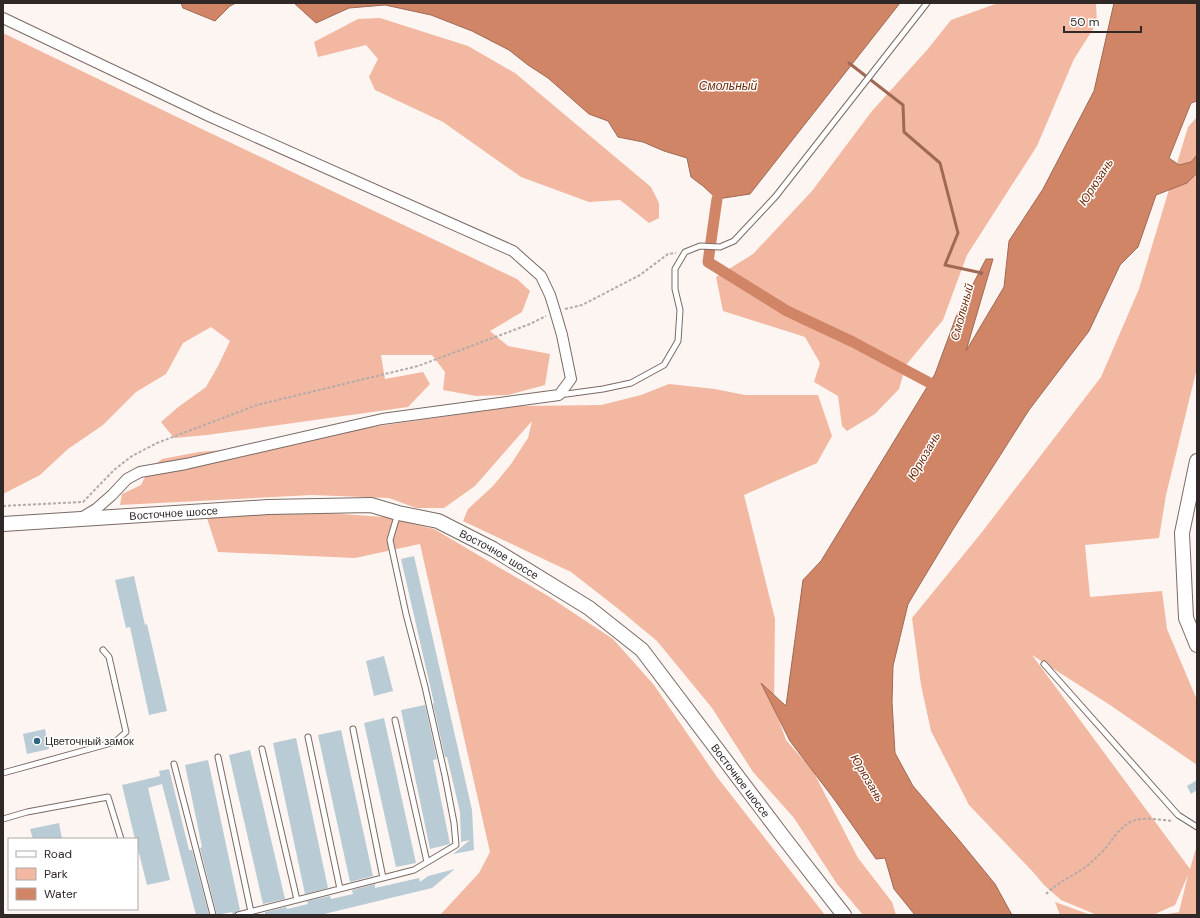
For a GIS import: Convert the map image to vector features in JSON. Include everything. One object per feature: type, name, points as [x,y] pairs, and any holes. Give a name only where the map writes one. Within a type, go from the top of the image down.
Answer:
[{"type":"main road","points":[[1197,461],[1182,533],[1186,618],[1197,645]]},
{"type":"main road","name":"Восточное шоссе","points":[[3,524],[268,507],[371,505],[398,513],[438,521],[493,549],[589,608],[642,650],[844,915]]},
{"type":"street","points":[[3,18],[211,117],[513,251],[541,276],[550,295],[571,379],[559,395],[382,419],[186,464],[140,472],[127,478],[112,495],[96,509],[79,519]]},
{"type":"lane","points":[[559,395],[603,389],[631,383],[664,364],[678,342],[680,310],[675,289],[675,269],[685,252],[700,246],[720,247],[734,241],[776,196],[927,3]]},
{"type":"lane","points":[[238,915],[414,870],[456,845],[454,823],[425,686],[406,614],[390,540],[398,513]]},
{"type":"lane","points":[[3,773],[115,742],[126,732],[109,657],[103,650]]},
{"type":"lane","points":[[1044,664],[1178,815],[1197,827]]},
{"type":"lane","points":[[395,720],[426,862]]},
{"type":"lane","points":[[353,729],[383,878]]},
{"type":"lane","points":[[308,737],[340,889]]},
{"type":"lane","points":[[262,749],[297,900]]},
{"type":"lane","points":[[218,757],[251,912]]},
{"type":"lane","points":[[174,764],[213,915]]},
{"type":"lane","points":[[3,819],[27,812],[108,797],[121,838]]},
{"type":"path","points":[[3,506],[83,502],[120,465],[132,456],[157,443],[257,404],[418,366],[530,324],[555,311],[582,305],[640,275],[668,254],[685,252]]},
{"type":"path","points":[[1046,894],[1061,882],[1087,866],[1106,848],[1119,830],[1131,822],[1157,819],[1173,821],[1186,820]]},
{"type":"green space","points":[[998,3],[1096,3],[1097,23],[1074,59],[1037,146],[967,255],[943,320],[906,365],[899,389],[875,414],[847,431],[842,426],[838,396],[814,382],[820,363],[805,337],[723,311],[716,277],[753,254],[812,191],[872,111],[927,50],[951,20]]},
{"type":"green space","points":[[380,18],[468,46],[515,73],[651,187],[659,203],[659,218],[649,223],[620,200],[589,202],[521,177],[443,122],[375,90],[369,77],[378,59],[366,45],[318,57],[314,42],[358,19]]},
{"type":"green space","points":[[3,33],[517,279],[530,291],[522,312],[490,331],[508,346],[550,354],[545,385],[508,395],[476,396],[443,390],[445,372],[432,355],[381,355],[385,379],[423,372],[430,384],[408,407],[207,435],[174,438],[161,422],[177,408],[206,387],[230,341],[211,327],[183,343],[166,374],[136,392],[103,425],[68,449],[40,475],[3,494]]},
{"type":"green space","points":[[1197,117],[1197,368],[1166,495],[1159,538],[1085,545],[1090,597],[1162,591],[1167,629],[1197,700],[1197,765],[1110,705],[1032,655],[1190,869],[1197,845],[1197,915],[1162,915],[1179,912],[1188,875],[1175,905],[1153,915],[1097,915],[1061,900],[1044,885],[969,805],[931,731],[921,685],[912,618],[982,532],[1101,377],[1139,289],[1188,127]]},
{"type":"green space","points":[[669,384],[715,389],[745,395],[818,395],[832,436],[817,463],[744,495],[775,619],[774,706],[786,740],[813,771],[858,858],[892,902],[896,915],[863,915],[837,884],[794,818],[753,772],[712,708],[657,641],[571,572],[463,521],[468,509],[493,486],[511,464],[528,438],[532,421],[475,486],[444,508],[416,508],[389,498],[312,495],[120,505],[122,494],[141,485],[149,469],[162,459],[285,439],[342,433],[371,427],[519,406],[601,405],[641,395]]},
{"type":"green space","points":[[327,513],[384,517],[434,529],[548,596],[613,639],[654,685],[717,777],[825,915],[435,915],[441,914],[479,873],[490,852],[420,544],[355,558],[218,552],[207,518]]},
{"type":"green space","points":[[1055,902],[1091,915],[1060,915]]},
{"type":"water","points":[[181,3],[236,3],[230,6],[215,21],[183,8]]},
{"type":"water","name":"Смольный","points":[[294,3],[900,3],[750,194],[717,199],[691,177],[687,158],[664,151],[643,142],[618,137],[608,121],[589,114],[548,78],[509,50],[472,31],[431,15],[385,5],[349,8],[316,23]]},
{"type":"water","name":"Юрюзань","points":[[1114,3],[1197,3],[1197,101],[1191,103],[1169,158],[1179,165],[1191,162],[1197,155],[1197,173],[1187,183],[1156,195],[1138,247],[1120,265],[1089,331],[1029,410],[952,531],[908,604],[893,666],[892,702],[895,753],[913,786],[995,884],[1012,915],[915,915],[894,889],[885,858],[876,859],[834,799],[790,741],[761,683],[786,706],[803,580],[821,561],[935,374],[956,317],[986,259],[993,259],[966,351],[1004,287],[1009,241],[1043,189],[1094,91]]},
{"type":"building","points":[[414,556],[472,810],[474,850],[453,854],[470,840],[461,842],[460,812],[447,757],[445,757],[401,559]]},
{"type":"building","points":[[134,576],[145,625],[147,624],[167,711],[149,715],[130,627],[126,628],[115,580]]},
{"type":"building","points":[[384,656],[393,691],[374,696],[366,661]]},
{"type":"building","points":[[425,705],[437,759],[433,760],[450,844],[430,849],[401,710]]},
{"type":"building","points":[[384,718],[416,863],[396,867],[364,723]]},
{"type":"building","points":[[45,729],[49,749],[27,754],[23,734]]},
{"type":"building","points":[[341,730],[373,876],[350,882],[318,735]]},
{"type":"building","points":[[296,738],[328,888],[305,894],[273,743]]},
{"type":"building","points":[[250,750],[285,899],[263,904],[229,755]]},
{"type":"building","points":[[208,760],[240,910],[234,915],[232,912],[217,915],[200,848],[202,847],[185,765]]},
{"type":"building","points":[[169,769],[189,850],[192,850],[209,915],[196,915],[162,784],[148,788],[170,880],[147,885],[138,849],[138,838],[135,838],[122,785],[160,776],[159,771]]},
{"type":"building","points":[[1197,780],[1197,790],[1191,794],[1187,786]]},
{"type":"building","points":[[59,823],[62,838],[33,838],[30,829]]},
{"type":"building","points":[[455,869],[432,888],[320,915],[265,915],[265,912],[308,904],[307,901],[330,896],[331,899],[353,894],[352,890],[375,884],[375,888],[419,878],[420,882],[428,876]]},
{"type":"waterway","name":"Смольный","points":[[849,63],[903,105],[904,132],[940,163],[958,233],[945,265],[982,273],[981,274]]},
{"type":"waterway","points":[[717,199],[708,262],[787,311],[853,342],[943,390]]},
{"type":"place","name":"Цветочный замок","points":[[37,741]]}]
